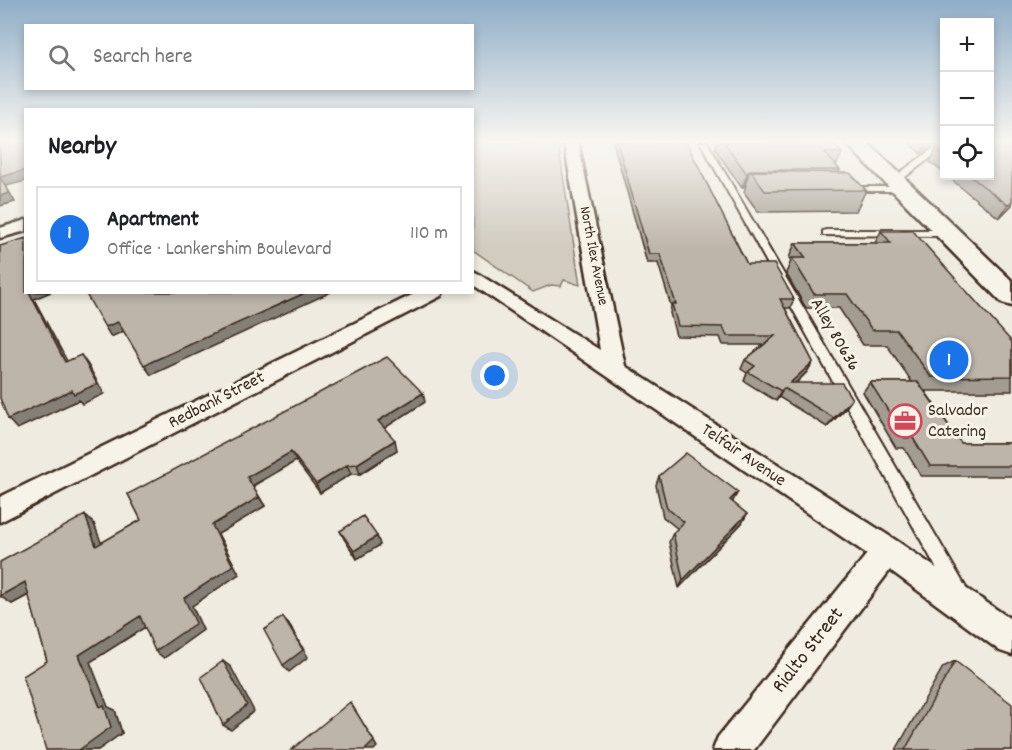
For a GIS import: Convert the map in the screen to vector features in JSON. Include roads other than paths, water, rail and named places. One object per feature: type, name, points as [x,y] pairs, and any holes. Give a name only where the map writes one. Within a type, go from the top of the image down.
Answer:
[{"type":"main road","points":[[889,177],[1012,297]]},
{"type":"street","name":"North Ilex Avenue","points":[[577,177],[615,370]]},
{"type":"street","points":[[0,233],[24,226]]},
{"type":"street","name":"Telfair Avenue","points":[[474,276],[887,551],[1012,639]]},
{"type":"street","name":"Redbank Street","points":[[0,510],[430,294]]},
{"type":"street","name":"Rialto Street","points":[[731,750],[887,551]]},
{"type":"lane","name":"Alley 80636","points":[[723,177],[968,609]]},
{"type":"lane","points":[[839,189],[897,185],[907,177]]},
{"type":"lane","points":[[826,233],[946,233]]},
{"type":"place","name":"Apartment","points":[[949,360]]},
{"type":"place","name":"Salvador Catering","points":[[905,421]]}]
